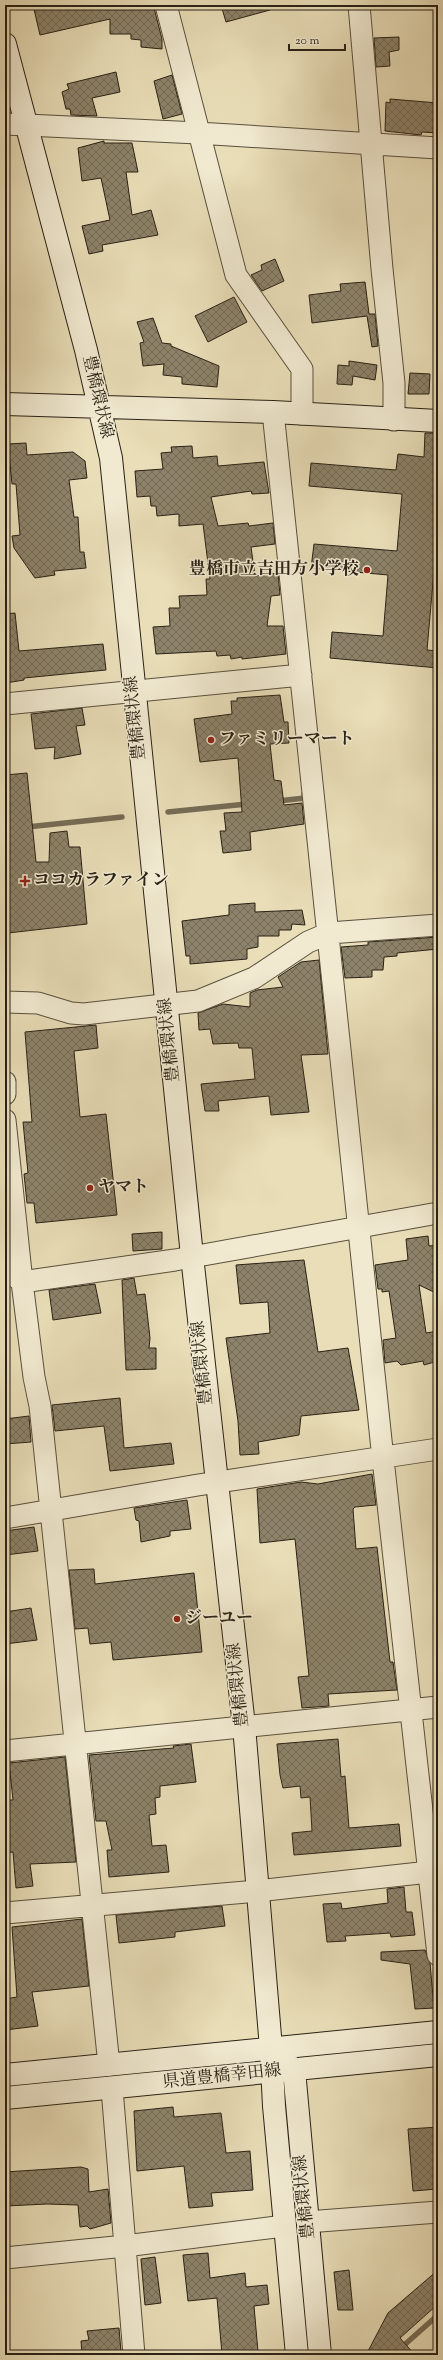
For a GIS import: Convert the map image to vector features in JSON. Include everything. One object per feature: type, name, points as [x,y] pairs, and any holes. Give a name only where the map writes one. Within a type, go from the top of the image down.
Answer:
[{"type":"main road","name":"豊橋環状線","points":[[5,44],[100,407],[111,458],[133,690],[192,1256],[244,1726],[271,2048],[271,2072],[297,2355]]},
{"type":"main road","points":[[5,404],[273,412],[394,420],[438,421]]},
{"type":"main road","name":"県道豊橋幸田線","points":[[5,2075],[438,2032]]},
{"type":"main road","points":[[271,2048],[294,2070]]},
{"type":"main road","name":"県道豊橋幸田線","points":[[5,2098],[112,2089],[438,2055]]},
{"type":"main road","name":"豊橋環状線","points":[[294,2070],[320,2355]]},
{"type":"street","points":[[166,5],[236,275],[302,369],[302,414]]},
{"type":"street","points":[[359,5],[382,269],[394,383],[394,420]]},
{"type":"street","points":[[5,124],[198,133],[438,148]]},
{"type":"street","points":[[273,412],[360,1226],[383,1458],[411,1710],[434,1871],[438,1955]]},
{"type":"street","points":[[5,704],[133,690],[301,675]]},
{"type":"street","points":[[5,1002],[38,1003],[71,1013],[84,1014],[166,1006],[198,1001],[237,987],[254,978],[308,942],[329,933],[438,925]]},
{"type":"street","points":[[5,1082],[5,1094]]},
{"type":"street","points":[[5,1120],[14,1279],[40,1406],[109,2065]]},
{"type":"street","points":[[14,1279],[192,1256],[438,1213]]},
{"type":"street","points":[[5,1518],[216,1483],[438,1449]]},
{"type":"street","points":[[5,1751],[438,1707]]},
{"type":"street","points":[[5,1913],[257,1891],[434,1871]]},
{"type":"street","points":[[112,2089],[134,2355]]},
{"type":"street","points":[[307,2222],[438,2212]]},
{"type":"street","points":[[5,2258],[124,2246],[284,2226]]},
{"type":"building","points":[[33,5],[145,5],[145,8],[154,8],[162,39],[162,49],[141,47],[141,40],[131,39],[131,34],[110,34],[110,19],[40,35]]},
{"type":"building","points":[[221,5],[269,5],[270,10],[226,22]]},
{"type":"building","points":[[399,37],[399,50],[389,52],[390,66],[376,67],[374,38]]},
{"type":"building","points":[[116,72],[120,92],[92,98],[97,116],[71,115],[70,109],[66,109],[62,92],[69,89],[67,84]]},
{"type":"building","points":[[172,75],[182,114],[163,119],[154,81]]},
{"type":"building","points":[[390,99],[438,103],[438,133],[422,132],[421,135],[385,131],[386,102],[390,103]]},
{"type":"building","points":[[104,141],[104,143],[132,143],[138,172],[126,172],[132,215],[151,210],[158,235],[102,245],[103,251],[89,254],[82,226],[110,220],[101,178],[82,181],[78,148]]},
{"type":"building","points":[[275,259],[284,281],[262,291],[251,275],[262,270],[261,265]]},
{"type":"building","points":[[365,282],[369,314],[375,314],[378,346],[372,347],[367,316],[312,323],[309,295],[341,291],[340,284]]},
{"type":"building","points":[[234,297],[247,322],[208,342],[195,316]]},
{"type":"building","points":[[153,318],[162,343],[171,344],[171,346],[219,366],[217,387],[182,384],[182,377],[163,375],[164,364],[143,366],[140,343],[144,342],[137,322]]},
{"type":"building","points":[[349,361],[377,365],[375,380],[353,376],[352,385],[337,384],[338,365],[349,366]]},
{"type":"building","points":[[410,373],[430,374],[429,394],[408,394]]},
{"type":"building","points":[[425,433],[438,433],[438,525],[427,650],[438,651],[438,668],[330,658],[332,632],[383,636],[388,575],[311,568],[314,544],[397,551],[402,494],[309,486],[311,463],[396,470],[398,454],[424,457]]},
{"type":"building","points":[[26,443],[27,455],[73,452],[85,461],[87,478],[69,480],[74,517],[78,517],[80,552],[84,552],[86,568],[54,571],[55,575],[35,578],[14,548],[12,536],[20,535],[16,484],[12,484],[8,444]]},
{"type":"building","points":[[192,446],[193,458],[217,456],[218,466],[264,462],[269,493],[252,494],[251,491],[211,497],[218,526],[248,523],[249,526],[273,523],[275,544],[251,547],[255,576],[278,573],[280,595],[271,596],[267,626],[283,626],[286,654],[231,659],[230,655],[217,656],[216,651],[156,654],[153,627],[170,626],[169,608],[180,608],[179,596],[207,595],[206,579],[210,579],[203,524],[179,526],[179,514],[157,516],[156,506],[151,506],[150,496],[137,497],[135,471],[163,469],[161,453],[172,452],[171,447]]},
{"type":"building","points":[[15,613],[19,651],[103,644],[106,670],[24,678],[24,680],[6,683],[5,614]]},
{"type":"building","points":[[280,695],[284,722],[288,722],[289,743],[270,744],[274,780],[281,781],[284,805],[302,803],[304,824],[250,832],[251,850],[223,853],[220,831],[226,831],[224,813],[242,812],[238,758],[200,762],[194,719],[232,714],[231,701],[237,701],[237,698]]},
{"type":"building","points":[[82,708],[85,725],[76,726],[81,754],[54,759],[55,747],[35,749],[31,714]]},
{"type":"building","points":[[27,773],[36,862],[49,862],[50,833],[67,831],[69,847],[80,847],[87,924],[8,933],[7,920],[5,920],[5,775]]},
{"type":"building","points":[[255,903],[255,912],[302,910],[305,925],[292,924],[291,930],[279,930],[279,936],[258,936],[258,947],[247,949],[247,959],[190,964],[190,956],[186,956],[182,921],[229,915],[229,905]]},
{"type":"building","points":[[438,937],[438,949],[397,953],[397,956],[384,957],[383,970],[372,970],[372,977],[345,978],[341,947],[368,945],[368,942]]},
{"type":"building","points":[[319,960],[328,1054],[301,1055],[309,1112],[271,1115],[269,1096],[218,1101],[219,1111],[205,1111],[201,1084],[255,1079],[252,1048],[239,1048],[238,1043],[213,1044],[210,1029],[199,1030],[198,1013],[223,1004],[250,1007],[250,993],[257,990],[283,987],[278,977],[301,962]]},
{"type":"building","points":[[96,1025],[98,1048],[74,1051],[80,1117],[106,1114],[117,1215],[36,1223],[34,1203],[27,1203],[24,1174],[28,1173],[23,1122],[32,1122],[25,1032]]},
{"type":"building","points":[[162,1232],[162,1249],[133,1251],[132,1234]]},
{"type":"building","points":[[428,1236],[429,1246],[438,1245],[438,1294],[419,1285],[426,1333],[438,1331],[438,1361],[424,1365],[423,1361],[401,1365],[397,1361],[385,1363],[383,1340],[396,1338],[389,1291],[382,1292],[382,1289],[378,1289],[375,1265],[408,1260],[406,1239]]},
{"type":"building","points":[[304,1260],[318,1352],[348,1348],[359,1410],[301,1416],[299,1435],[258,1442],[259,1454],[240,1455],[238,1421],[226,1338],[270,1333],[268,1302],[240,1304],[236,1265]]},
{"type":"building","points":[[134,1278],[137,1295],[145,1294],[150,1338],[149,1348],[156,1348],[156,1369],[126,1370],[122,1280]]},
{"type":"building","points":[[95,1284],[101,1313],[53,1320],[49,1290]]},
{"type":"building","points":[[120,1398],[124,1448],[171,1443],[174,1464],[110,1471],[104,1426],[55,1431],[52,1405]]},
{"type":"building","points":[[29,1416],[31,1442],[5,1444],[5,1419]]},
{"type":"building","points":[[372,1474],[376,1505],[355,1507],[353,1509],[356,1549],[377,1547],[390,1662],[393,1662],[397,1690],[328,1694],[329,1706],[302,1708],[298,1677],[309,1676],[295,1539],[260,1543],[257,1489],[301,1482],[318,1484]]},
{"type":"building","points":[[187,1500],[191,1529],[170,1531],[170,1536],[141,1542],[139,1521],[136,1520],[134,1508]]},
{"type":"building","points":[[34,1527],[38,1551],[5,1555],[5,1531]]},
{"type":"building","points":[[94,1569],[95,1584],[194,1573],[202,1652],[113,1660],[111,1642],[90,1644],[88,1628],[75,1629],[69,1570]]},
{"type":"building","points":[[31,1608],[37,1640],[5,1644],[5,1612]]},
{"type":"building","points":[[338,1739],[341,1777],[345,1776],[349,1828],[399,1824],[401,1846],[294,1855],[292,1833],[312,1831],[310,1797],[301,1798],[300,1786],[283,1788],[280,1775],[277,1744]]},
{"type":"building","points":[[191,1744],[196,1782],[160,1786],[160,1797],[155,1798],[156,1814],[149,1815],[152,1846],[166,1845],[169,1872],[109,1877],[107,1850],[112,1850],[106,1821],[96,1821],[89,1755],[174,1748],[173,1746]]},
{"type":"building","points":[[65,1757],[76,1862],[30,1864],[33,1886],[16,1888],[13,1852],[5,1853],[5,1800],[13,1800],[9,1763]]},
{"type":"building","points":[[404,1887],[406,1912],[412,1912],[415,1935],[391,1937],[390,1933],[345,1936],[346,1941],[327,1942],[323,1904],[341,1903],[342,1909],[388,1903],[387,1889]]},
{"type":"building","points":[[222,1906],[225,1926],[175,1932],[175,1937],[119,1943],[116,1915]]},
{"type":"building","points":[[82,1919],[89,1986],[32,1992],[38,2026],[5,2030],[5,1999],[17,1997],[12,1927]]},
{"type":"building","points":[[425,1950],[430,1963],[434,2008],[415,2009],[410,1964],[381,1960],[381,1952]]},
{"type":"building","points":[[173,2107],[174,2117],[221,2113],[226,2153],[250,2151],[253,2190],[211,2193],[213,2206],[189,2208],[184,2166],[137,2171],[134,2111]]},
{"type":"building","points":[[438,2127],[438,2189],[413,2191],[408,2129]]},
{"type":"building","points":[[81,2167],[88,2169],[89,2192],[108,2189],[111,2223],[90,2229],[87,2226],[80,2227],[78,2205],[47,2204],[5,2206],[5,2172]]},
{"type":"building","points":[[208,2253],[210,2278],[245,2273],[246,2287],[267,2285],[269,2304],[254,2306],[258,2352],[222,2354],[217,2298],[188,2301],[183,2255]]},
{"type":"building","points":[[155,2257],[161,2303],[145,2305],[141,2259]]},
{"type":"building","points":[[349,2270],[353,2310],[338,2310],[334,2272]]},
{"type":"building","points":[[438,2270],[438,2304],[400,2338],[415,2355],[366,2355],[388,2313]]},
{"type":"building","points":[[119,2328],[121,2352],[82,2355],[81,2341],[89,2340],[87,2331]]},
{"type":"waterway","points":[[278,801],[305,798],[304,794]]},
{"type":"waterway","points":[[168,812],[247,804]]},
{"type":"waterway","points":[[27,827],[122,817]]},
{"type":"waterway","points":[[393,2355],[438,2315]]},
{"type":"place","name":"豊橋市立吉田方小学校","points":[[367,570]]},
{"type":"place","name":"ファミリーマート","points":[[211,740]]},
{"type":"place","name":"ココカラファイン","points":[[25,881]]},
{"type":"place","name":"ヤマト","points":[[90,1188]]},
{"type":"place","name":"ジーユー","points":[[177,1619]]}]
